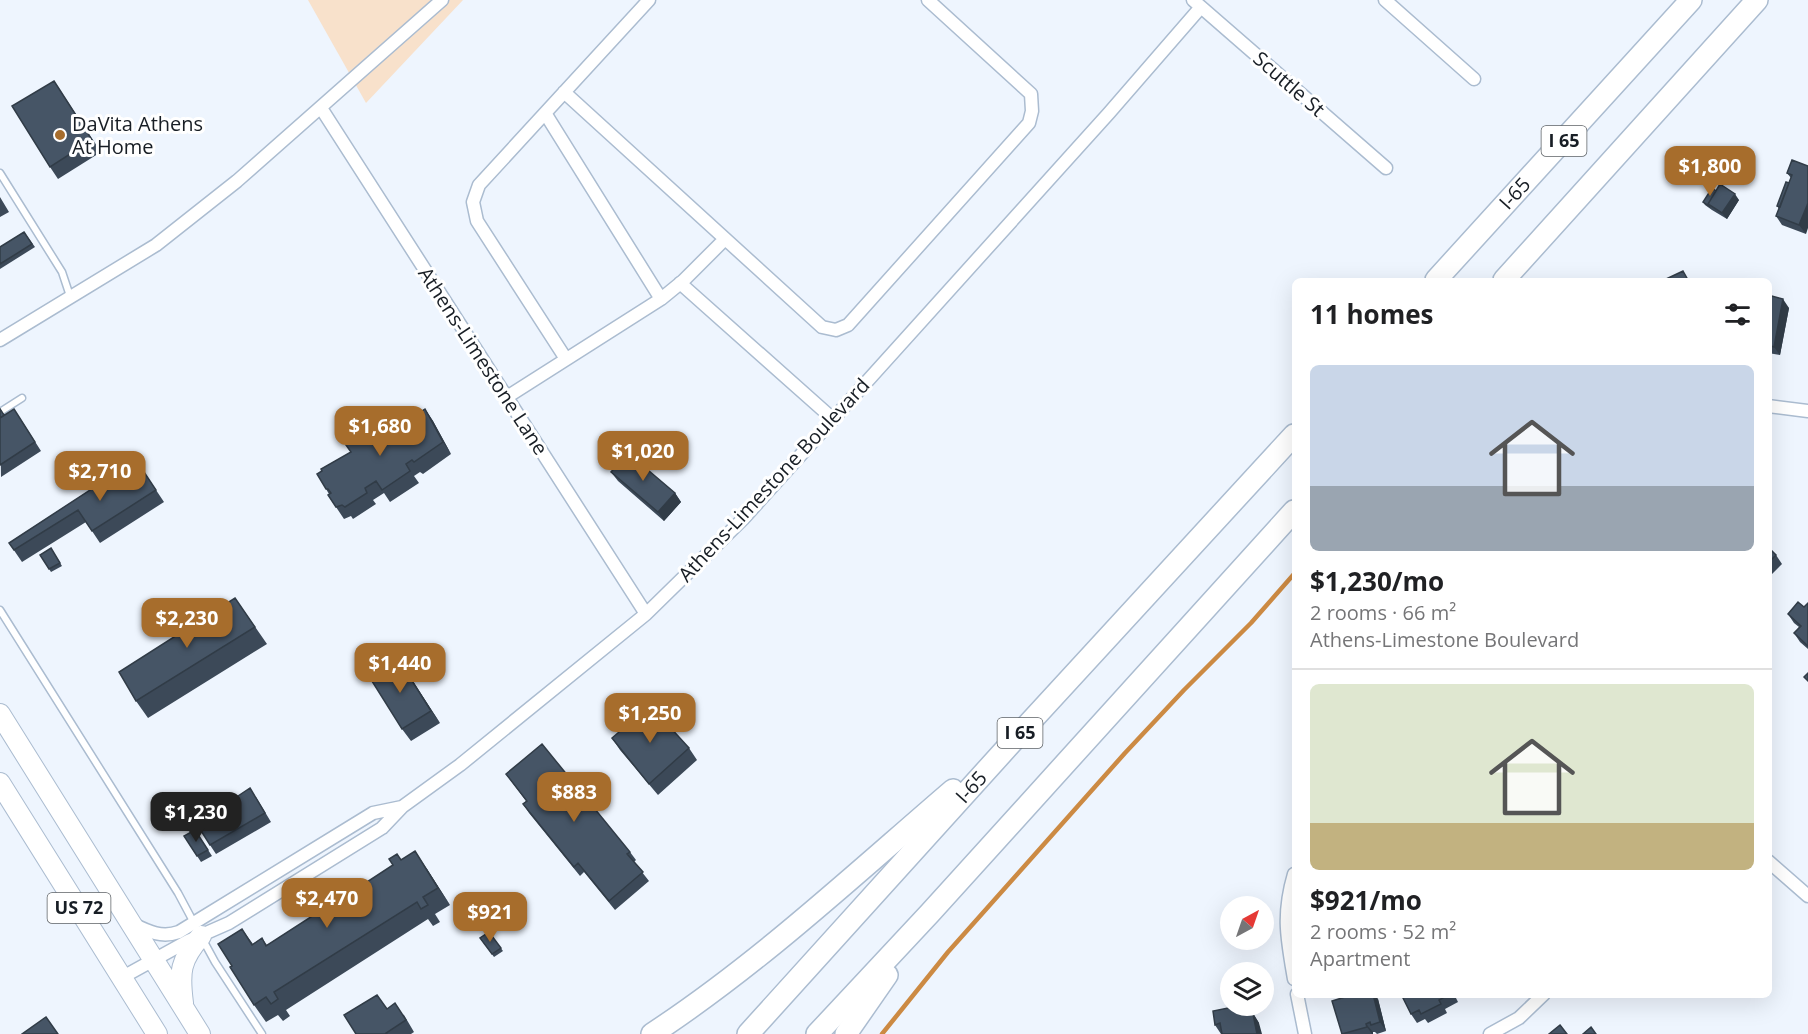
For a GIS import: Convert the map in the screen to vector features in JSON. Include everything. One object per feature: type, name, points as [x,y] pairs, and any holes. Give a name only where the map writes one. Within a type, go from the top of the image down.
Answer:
[{"type":"highway","name":"I-65","points":[[1438,278],[1691,0]]},
{"type":"highway","name":"I 65","points":[[1506,278],[1757,0]]},
{"type":"highway","name":"I-65","points":[[748,1034],[1292,437]]},
{"type":"highway","name":"I 65","points":[[817,1034],[930,913],[1292,513]]},
{"type":"highway","name":"US 72","points":[[0,714],[200,1034]]},
{"type":"highway","points":[[652,1034],[698,1004],[782,938],[1022,731]]},
{"type":"highway","name":"US 72","points":[[0,783],[157,1034]]},
{"type":"highway","points":[[846,1034],[930,913]]},
{"type":"highway","points":[[183,1006],[181,988],[183,967],[197,929]]},
{"type":"street","points":[[0,340],[156,244],[237,181],[442,0]]},
{"type":"street","points":[[566,359],[477,221],[472,202],[479,185],[649,0]]},
{"type":"street","points":[[564,92],[822,327],[836,330],[848,325],[1029,123],[1032,111],[1031,94],[928,0]]},
{"type":"street","points":[[1385,0],[1474,79]]},
{"type":"street","name":"Athens-Limestone Boulevard","points":[[131,924],[168,936],[229,923],[382,828],[402,807],[468,759],[646,614],[743,519],[1109,113],[1197,4]]},
{"type":"street","name":"Scuttle St","points":[[1197,4],[1386,168]]},
{"type":"street","name":"Athens-Limestone Lane","points":[[321,108],[646,614]]},
{"type":"street","points":[[545,113],[661,299]]},
{"type":"street","points":[[507,398],[661,299],[725,239]]},
{"type":"street","points":[[680,283],[833,419]]},
{"type":"street","points":[[1772,406],[1808,411]]},
{"type":"street","name":"Athens-Limestone Boulevard","points":[[121,978],[188,941],[197,929],[373,813],[402,807]]},
{"type":"street","points":[[1772,864],[1808,896]]},
{"type":"street","points":[[1292,881],[1285,914],[1292,965]]},
{"type":"street","points":[[1298,998],[1305,1034]]},
{"type":"street","points":[[1490,1034],[1519,1018],[1540,998]]},
{"type":"lane","points":[[0,173],[62,272],[70,296]]},
{"type":"lane","points":[[0,412],[22,398]]},
{"type":"lane","points":[[0,609],[178,892],[215,962],[262,1034]]},
{"type":"shaded area","points":[[308,0],[463,0],[366,103]]},
{"type":"building","name":"DaVita Athens At Home","points":[[54,81],[92,140],[50,167],[12,106]]},
{"type":"building","points":[[1792,160],[1808,166],[1808,203],[1799,225],[1776,216],[1792,175],[1787,173]]},
{"type":"building","points":[[1786,182],[1789,183],[1780,207],[1777,206]]},
{"type":"building","points":[[1720,184],[1735,194],[1722,213],[1708,204]]},
{"type":"building","points":[[1712,188],[1716,191],[1709,206],[1703,202]]},
{"type":"building","points":[[24,232],[32,244],[0,264],[0,247]]},
{"type":"building","points":[[1683,271],[1687,278],[1668,278]]},
{"type":"building","points":[[1772,296],[1783,299],[1774,347],[1772,346]]},
{"type":"building","points":[[14,409],[35,442],[0,465],[0,418]]},
{"type":"building","points":[[425,409],[443,442],[414,462],[412,460],[406,464],[410,471],[382,490],[376,481],[365,488],[367,493],[345,507],[342,505],[336,507],[328,495],[331,493],[317,474],[322,471],[321,469],[351,452],[346,445],[391,419],[394,423],[417,410],[419,413]]},
{"type":"building","points":[[628,453],[675,493],[658,512],[611,472]]},
{"type":"building","points":[[136,460],[156,490],[92,531],[78,510],[14,550],[9,543]]},
{"type":"building","points":[[51,548],[60,563],[49,569],[40,555]]},
{"type":"building","points":[[235,598],[255,627],[136,701],[119,672]]},
{"type":"building","points":[[1798,602],[1804,607],[1808,603],[1808,646],[1794,633],[1801,626],[1788,614]]},
{"type":"building","points":[[399,660],[431,711],[402,729],[370,678],[377,673],[374,670],[387,663],[389,666]]},
{"type":"building","points":[[643,706],[654,718],[658,714],[689,748],[649,784],[612,738],[633,720],[631,717]]},
{"type":"building","points":[[542,744],[630,852],[627,854],[643,872],[609,901],[578,863],[574,867],[523,804],[527,801],[506,774]]},
{"type":"building","points":[[250,788],[265,813],[210,845],[196,823],[221,806],[219,802],[226,798],[229,802]]},
{"type":"building","points":[[195,830],[208,850],[197,856],[184,836]]},
{"type":"building","points":[[415,851],[438,888],[423,897],[428,905],[421,909],[417,902],[274,992],[278,999],[271,1004],[266,997],[254,1005],[218,944],[242,929],[252,945],[262,938],[266,946],[331,904],[328,900],[334,896],[338,901],[393,865],[389,859],[397,854],[401,860]]},
{"type":"building","points":[[489,932],[501,948],[492,954],[480,938]]},
{"type":"building","points":[[377,995],[387,1009],[395,1003],[406,1020],[387,1034],[356,1034],[344,1015]]},
{"type":"building","points":[[1342,998],[1374,998],[1380,1022],[1371,1025],[1370,1022],[1366,1024],[1367,1027],[1342,1034],[1332,1001]]},
{"type":"building","points":[[1403,998],[1443,998],[1439,1000],[1441,1004],[1421,1014],[1419,1010],[1411,1014]]},
{"type":"building","points":[[1220,1010],[1220,1016],[1253,1016],[1257,1034],[1222,1034],[1220,1023],[1215,1025],[1213,1011]]},
{"type":"building","points":[[46,1017],[58,1034],[22,1034]]},
{"type":"building","points":[[1560,1025],[1567,1034],[1549,1034]]},
{"type":"building","points":[[1591,1027],[1596,1034],[1583,1034]]},
{"type":"waterway","points":[[882,1034],[948,952],[1125,753],[1251,623],[1292,576]]},
{"type":"place","name":"DaVita Athens At Home","points":[[60,135]]}]
